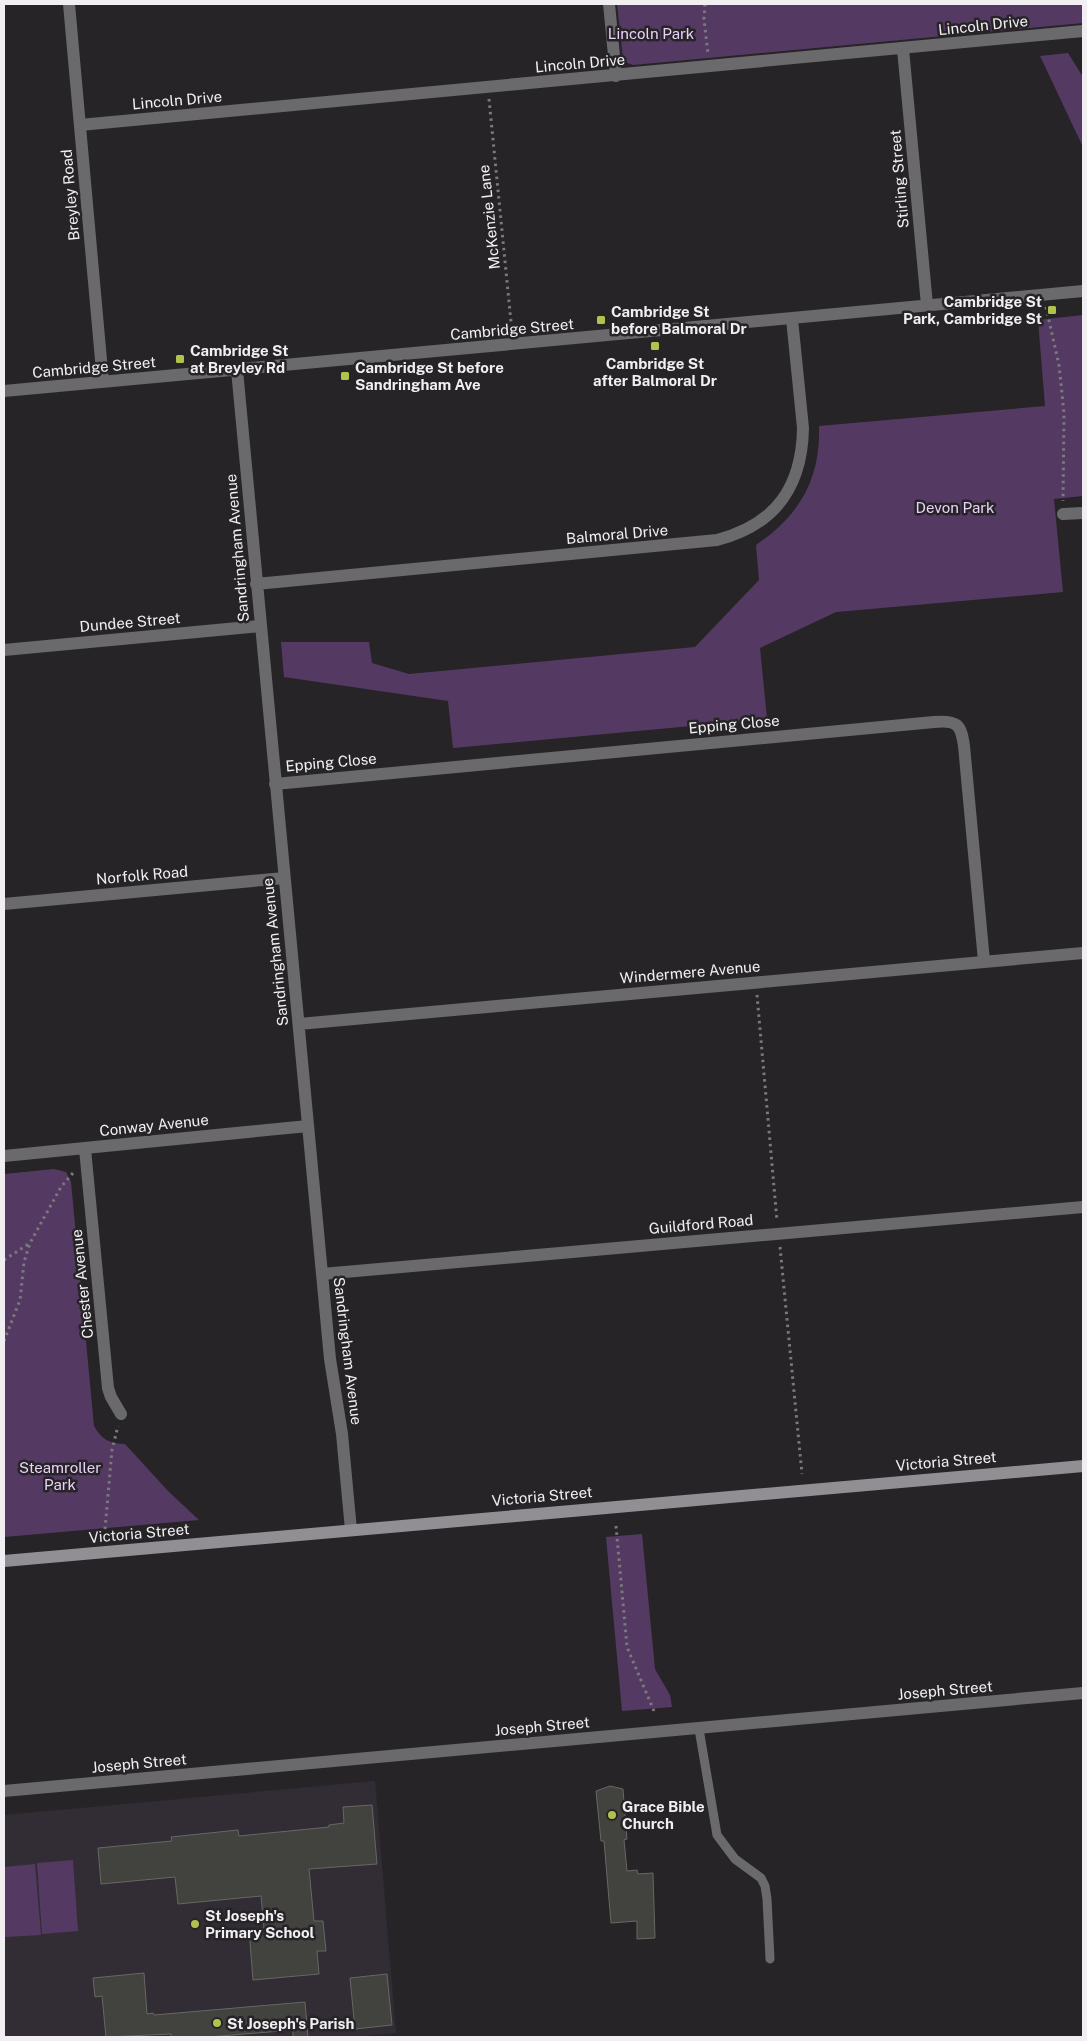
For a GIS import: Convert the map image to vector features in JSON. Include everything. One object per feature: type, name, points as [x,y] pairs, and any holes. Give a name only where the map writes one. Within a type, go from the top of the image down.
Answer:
[{"type":"street","name":"Breyley Road","points":[[69,4],[103,382]]},
{"type":"street","points":[[609,4],[616,76]]},
{"type":"street","name":"Lincoln Drive","points":[[80,125],[1083,32]]},
{"type":"street","name":"Stirling Street","points":[[903,49],[927,305]]},
{"type":"street","name":"Cambridge Street","points":[[4,392],[1083,291]]},
{"type":"street","name":"Balmoral Drive","points":[[256,584],[717,540],[744,532],[762,521],[778,505],[793,483],[799,468],[803,428],[792,319]]},
{"type":"street","name":"Sandringham Avenue","points":[[237,370],[330,1359],[342,1434],[352,1530]]},
{"type":"street","points":[[1064,514],[1083,513]]},
{"type":"street","name":"Dundee Street","points":[[4,650],[260,626]]},
{"type":"street","name":"Epping Close","points":[[275,784],[924,723],[954,722],[960,727],[964,746],[984,961]]},
{"type":"street","name":"Norfolk Road","points":[[4,904],[284,878]]},
{"type":"street","name":"Windermere Avenue","points":[[299,1024],[1083,953]]},
{"type":"street","name":"Conway Avenue","points":[[4,1156],[308,1126]]},
{"type":"street","name":"Chester Avenue","points":[[85,1149],[108,1388],[121,1414]]},
{"type":"street","name":"Guildford Road","points":[[322,1274],[1083,1207]]},
{"type":"street","name":"Victoria Street","points":[[4,1561],[1083,1466]]},
{"type":"street","name":"Joseph Street","points":[[4,1791],[1083,1693]]},
{"type":"lane","points":[[699,1729],[717,1835],[735,1859],[761,1878],[765,1886],[768,1899],[770,1959]]},
{"type":"path","points":[[705,4],[704,20],[709,67]]},
{"type":"path","name":"McKenzie Lane","points":[[488,87],[513,345]]},
{"type":"path","points":[[1043,295],[1059,365],[1064,413],[1064,514]]},
{"type":"path","points":[[755,982],[777,1225]]},
{"type":"path","points":[[4,1341],[20,1300],[24,1262],[30,1243],[61,1187],[78,1169],[87,1167]]},
{"type":"path","points":[[779,1242],[802,1474]]},
{"type":"path","points":[[4,1260],[30,1243]]},
{"type":"path","points":[[105,1529],[112,1450],[121,1414]]},
{"type":"path","points":[[616,1526],[627,1647],[654,1711]]},
{"type":"shaded area","name":"St Joseph's Primary School","points":[[375,1781],[396,2033],[353,2037],[4,2037],[4,1815]]},
{"type":"green space","name":"Lincoln Park","points":[[617,4],[1083,4],[1083,23],[633,65],[625,62],[623,59]]},
{"type":"green space","points":[[1068,53],[1083,77],[1083,147],[1040,56]]},
{"type":"green space","name":"Devon Park","points":[[1083,315],[1083,496],[1054,499],[1063,592],[836,612],[760,648],[767,719],[453,748],[448,701],[284,677],[281,642],[369,642],[372,663],[409,674],[695,647],[759,580],[756,545],[784,522],[804,494],[816,463],[819,445],[819,426],[1045,406],[1038,320]]},
{"type":"green space","name":"Steamroller Park","points":[[54,1169],[66,1172],[71,1182],[94,1426],[106,1440],[125,1444],[168,1491],[199,1520],[4,1537],[4,1174]]},
{"type":"green space","points":[[642,1534],[655,1669],[670,1695],[672,1707],[622,1711],[606,1537]]},
{"type":"green space","points":[[73,1860],[78,1931],[42,1934],[37,1863]]},
{"type":"green space","points":[[35,1864],[41,1935],[5,1937],[4,1867]]},
{"type":"building","points":[[610,1786],[623,1789],[627,1839],[624,1840],[627,1871],[637,1870],[638,1874],[653,1873],[655,1938],[637,1939],[637,1921],[611,1923],[604,1841],[601,1841],[596,1791]]},
{"type":"building","points":[[372,1805],[377,1864],[309,1869],[314,1921],[323,1921],[326,1951],[317,1951],[319,1974],[253,1980],[249,1930],[264,1928],[261,1896],[178,1904],[175,1877],[101,1884],[98,1848],[172,1841],[171,1837],[238,1830],[239,1836],[329,1827],[329,1825],[344,1823],[343,1807]]},
{"type":"building","points":[[144,1973],[147,2014],[153,2013],[154,2015],[305,2002],[308,2037],[293,2037],[293,2030],[209,2037],[171,2037],[171,2034],[106,2037],[102,1996],[95,1997],[93,1978]]},
{"type":"building","points":[[387,1974],[392,2025],[355,2029],[350,1978]]},
{"type":"place","name":"Cambridge St Park, Cambridge St","points":[[1052,310]]},
{"type":"place","name":"Cambridge St before Balmoral Dr","points":[[601,320]]},
{"type":"place","name":"Cambridge St after Balmoral Dr","points":[[655,346]]},
{"type":"place","name":"Cambridge St at Breyley Rd","points":[[180,359]]},
{"type":"place","name":"Cambridge St before Sandringham Ave","points":[[345,376]]},
{"type":"place","name":"Grace Bible Church","points":[[612,1815]]},
{"type":"place","name":"St Joseph's Primary School","points":[[195,1924]]},
{"type":"place","name":"St Joseph's Parish","points":[[217,2023]]}]
